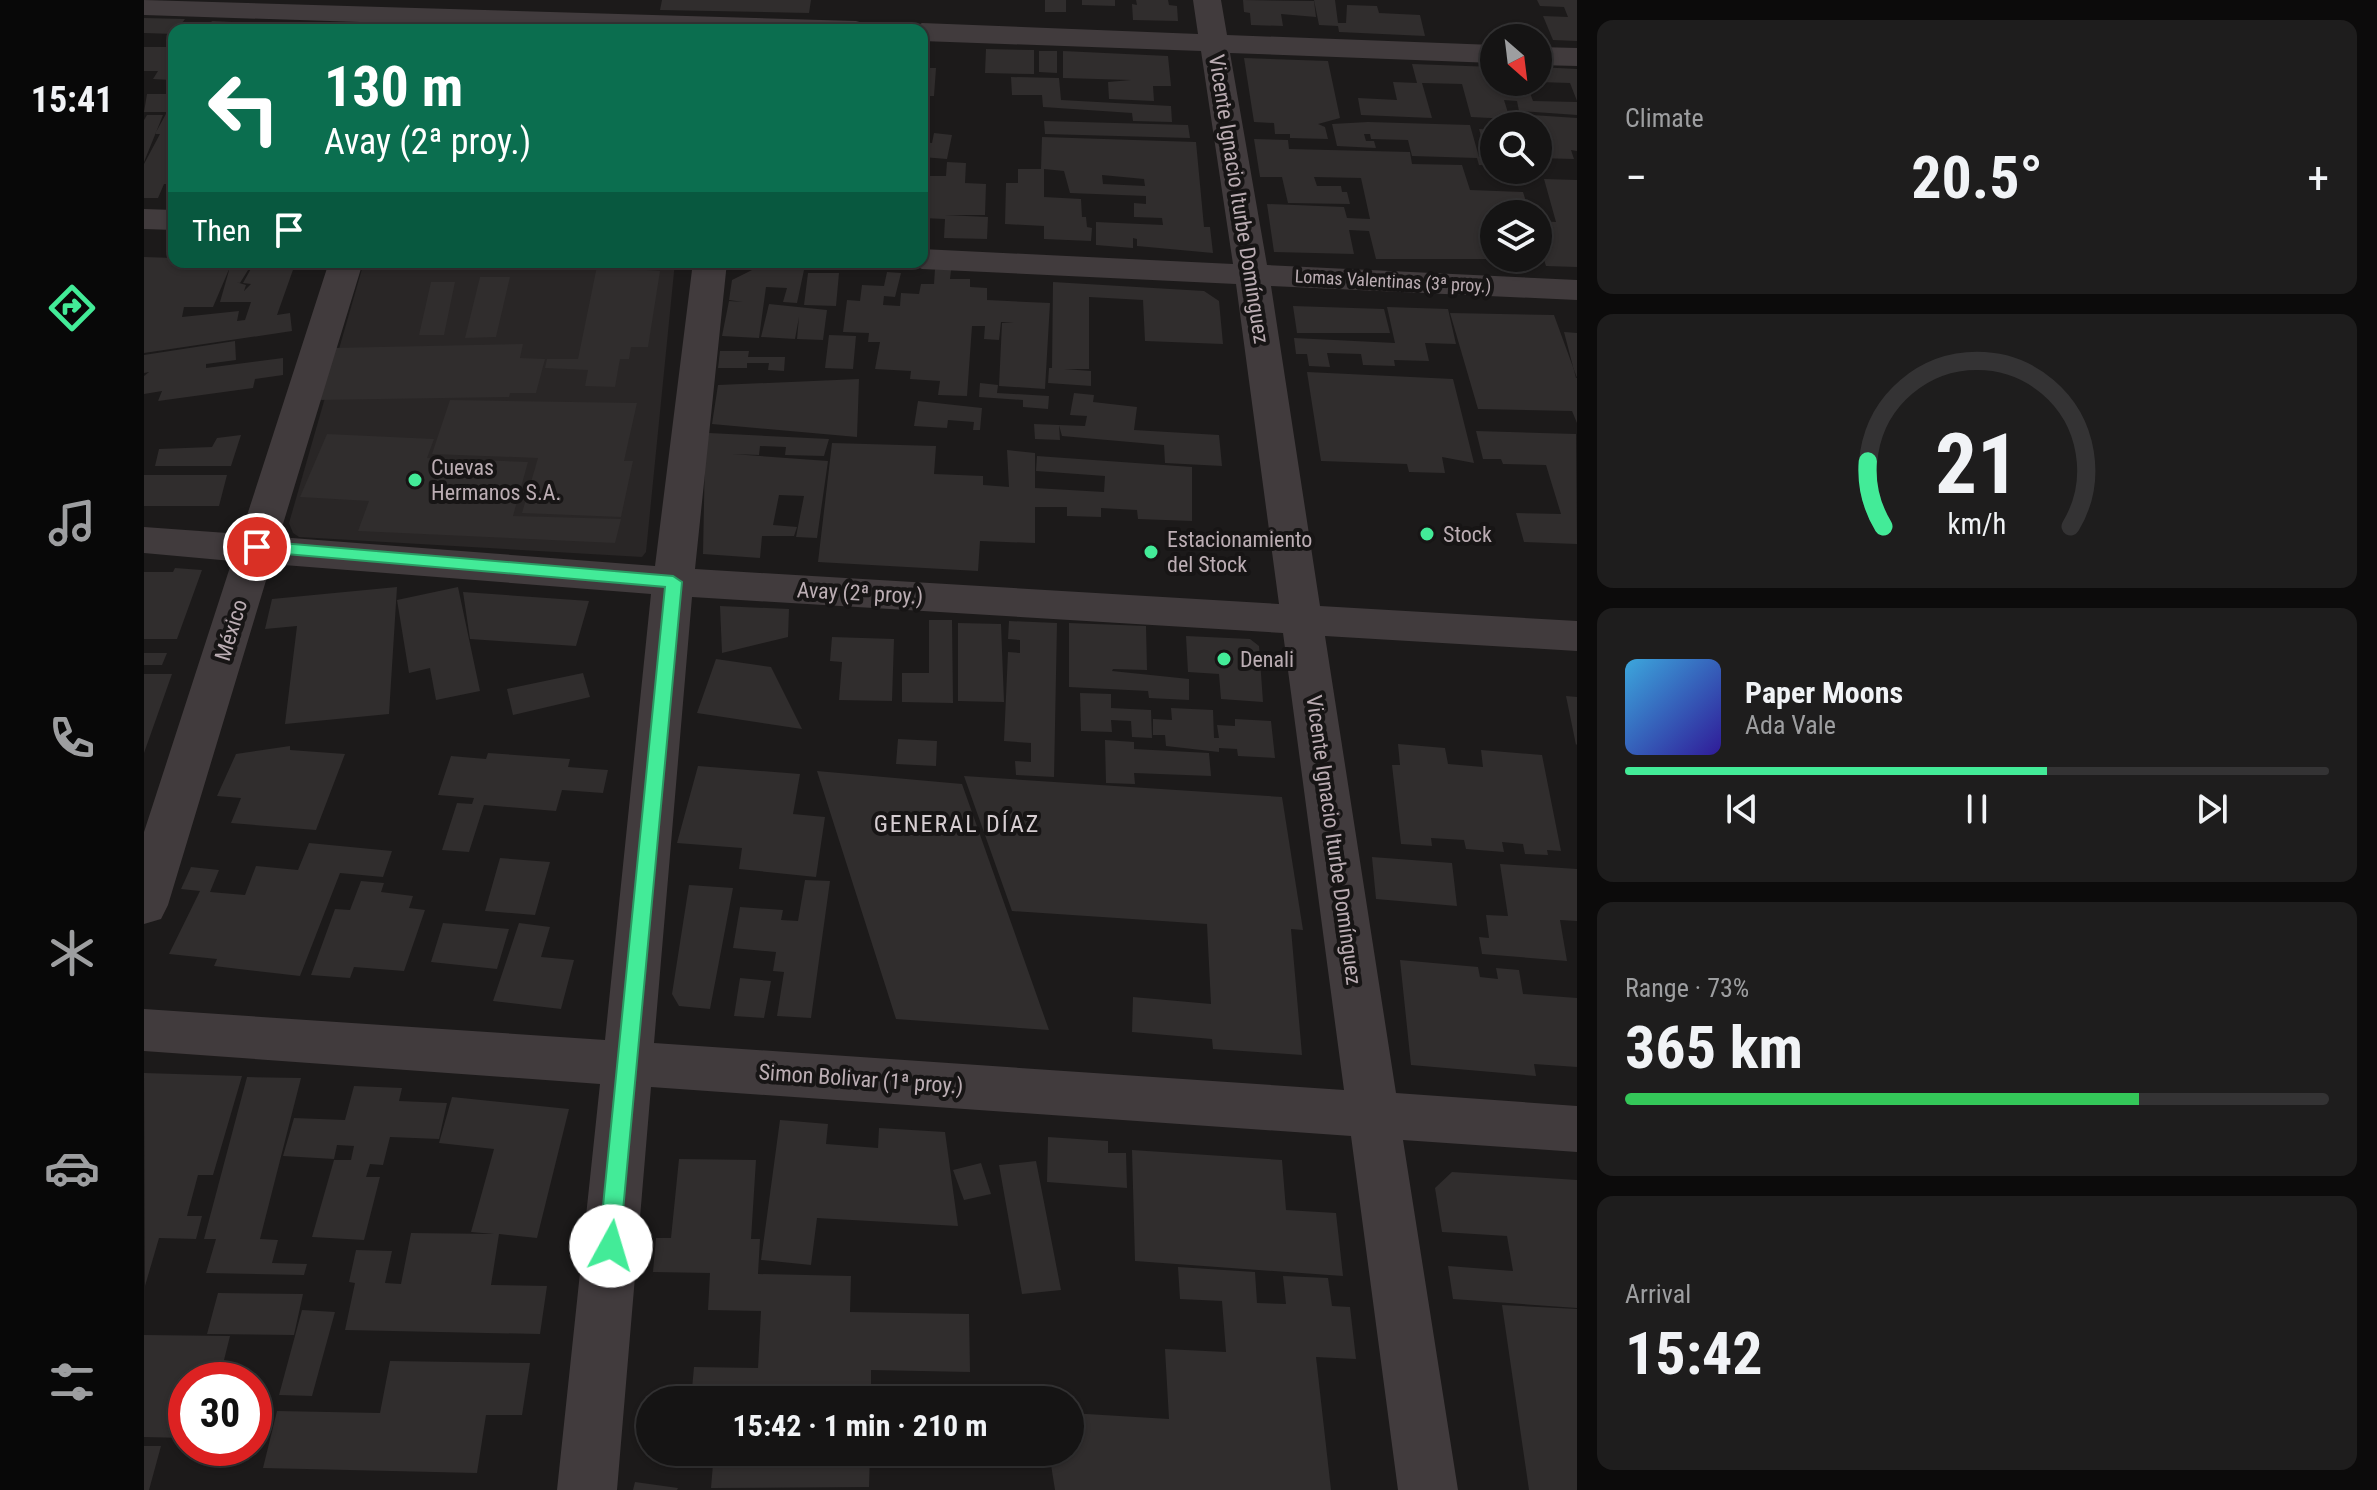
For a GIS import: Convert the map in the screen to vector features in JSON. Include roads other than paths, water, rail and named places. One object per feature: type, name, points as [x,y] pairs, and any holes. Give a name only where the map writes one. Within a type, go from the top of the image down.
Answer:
[{"type":"street","points":[[829,24],[831,0]]},
{"type":"street","name":"Vicente Ignacio Iturbe Domínguez","points":[[1207,0],[1252,275],[1428,1490]]},
{"type":"street","points":[[144,6],[676,24]]},
{"type":"street","points":[[928,32],[1480,53]]},
{"type":"street","points":[[1552,56],[1577,57]]},
{"type":"street","points":[[144,219],[168,220]]},
{"type":"street","name":"Lomas Valentinas (3ª proy.)","points":[[928,259],[1577,290]]},
{"type":"street","name":"México","points":[[144,905],[344,268]]},
{"type":"street","points":[[587,1490],[673,582],[709,268]]},
{"type":"street","name":"Avay (2ª proy.)","points":[[144,540],[673,582],[1577,636]]},
{"type":"street","name":"Simon Bolivar (1ª proy.)","points":[[144,1030],[1577,1129]]},
{"type":"place","name":"Cuevas Hermanos S.A.","points":[[415,480]]},
{"type":"place","name":"Stock","points":[[1427,534]]},
{"type":"place","name":"Estacionamiento del Stock","points":[[1151,552]]},
{"type":"place","name":"Denali","points":[[1224,659]]},
{"type":"district","name":"GENERAL DÍAZ","points":[[957,824]]}]
